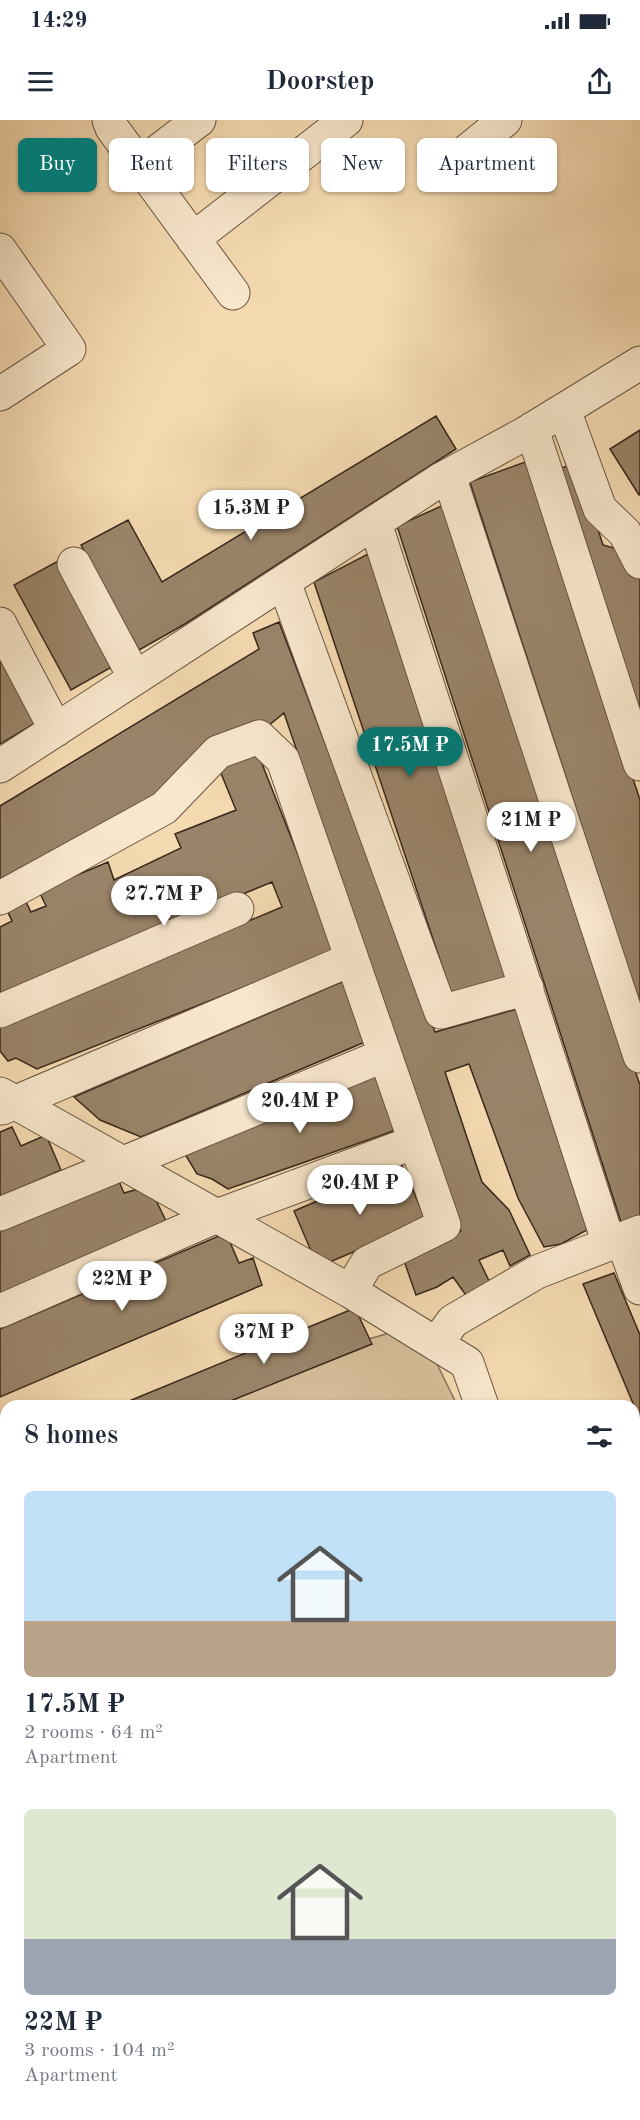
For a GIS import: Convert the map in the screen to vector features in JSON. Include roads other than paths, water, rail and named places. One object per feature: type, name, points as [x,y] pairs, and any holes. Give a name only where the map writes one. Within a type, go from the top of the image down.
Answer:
[{"type":"lane","points":[[109,120],[120,138]]},
{"type":"lane","points":[[175,138],[199,120]]},
{"type":"lane","points":[[193,239],[346,120]]},
{"type":"lane","points":[[483,138],[505,120]]},
{"type":"lane","points":[[159,192],[233,293]]},
{"type":"lane","points":[[0,250],[69,349],[0,394]]},
{"type":"lane","points":[[0,766],[449,476],[532,429],[640,363]]},
{"type":"lane","points":[[564,410],[600,509],[625,533],[640,562]]},
{"type":"lane","points":[[532,429],[640,764]]},
{"type":"lane","points":[[449,476],[640,1056]]},
{"type":"lane","points":[[375,523],[527,988],[640,1288]]},
{"type":"lane","points":[[74,564],[135,678]]},
{"type":"lane","points":[[284,582],[441,1012],[527,988]]},
{"type":"lane","points":[[0,624],[56,730]]},
{"type":"lane","points":[[0,898],[164,808],[218,752],[259,737],[284,760],[444,1225],[367,1263],[350,1291]]},
{"type":"lane","points":[[0,1011],[237,909]]},
{"type":"lane","points":[[5,1102],[352,959]]},
{"type":"lane","points":[[0,1214],[385,1054]]},
{"type":"lane","points":[[5,1102],[122,1163],[350,1291],[467,1363],[480,1400]]},
{"type":"lane","points":[[0,1311],[217,1216],[415,1142]]},
{"type":"lane","points":[[436,1344],[453,1321],[537,1272],[623,1239]]}]
